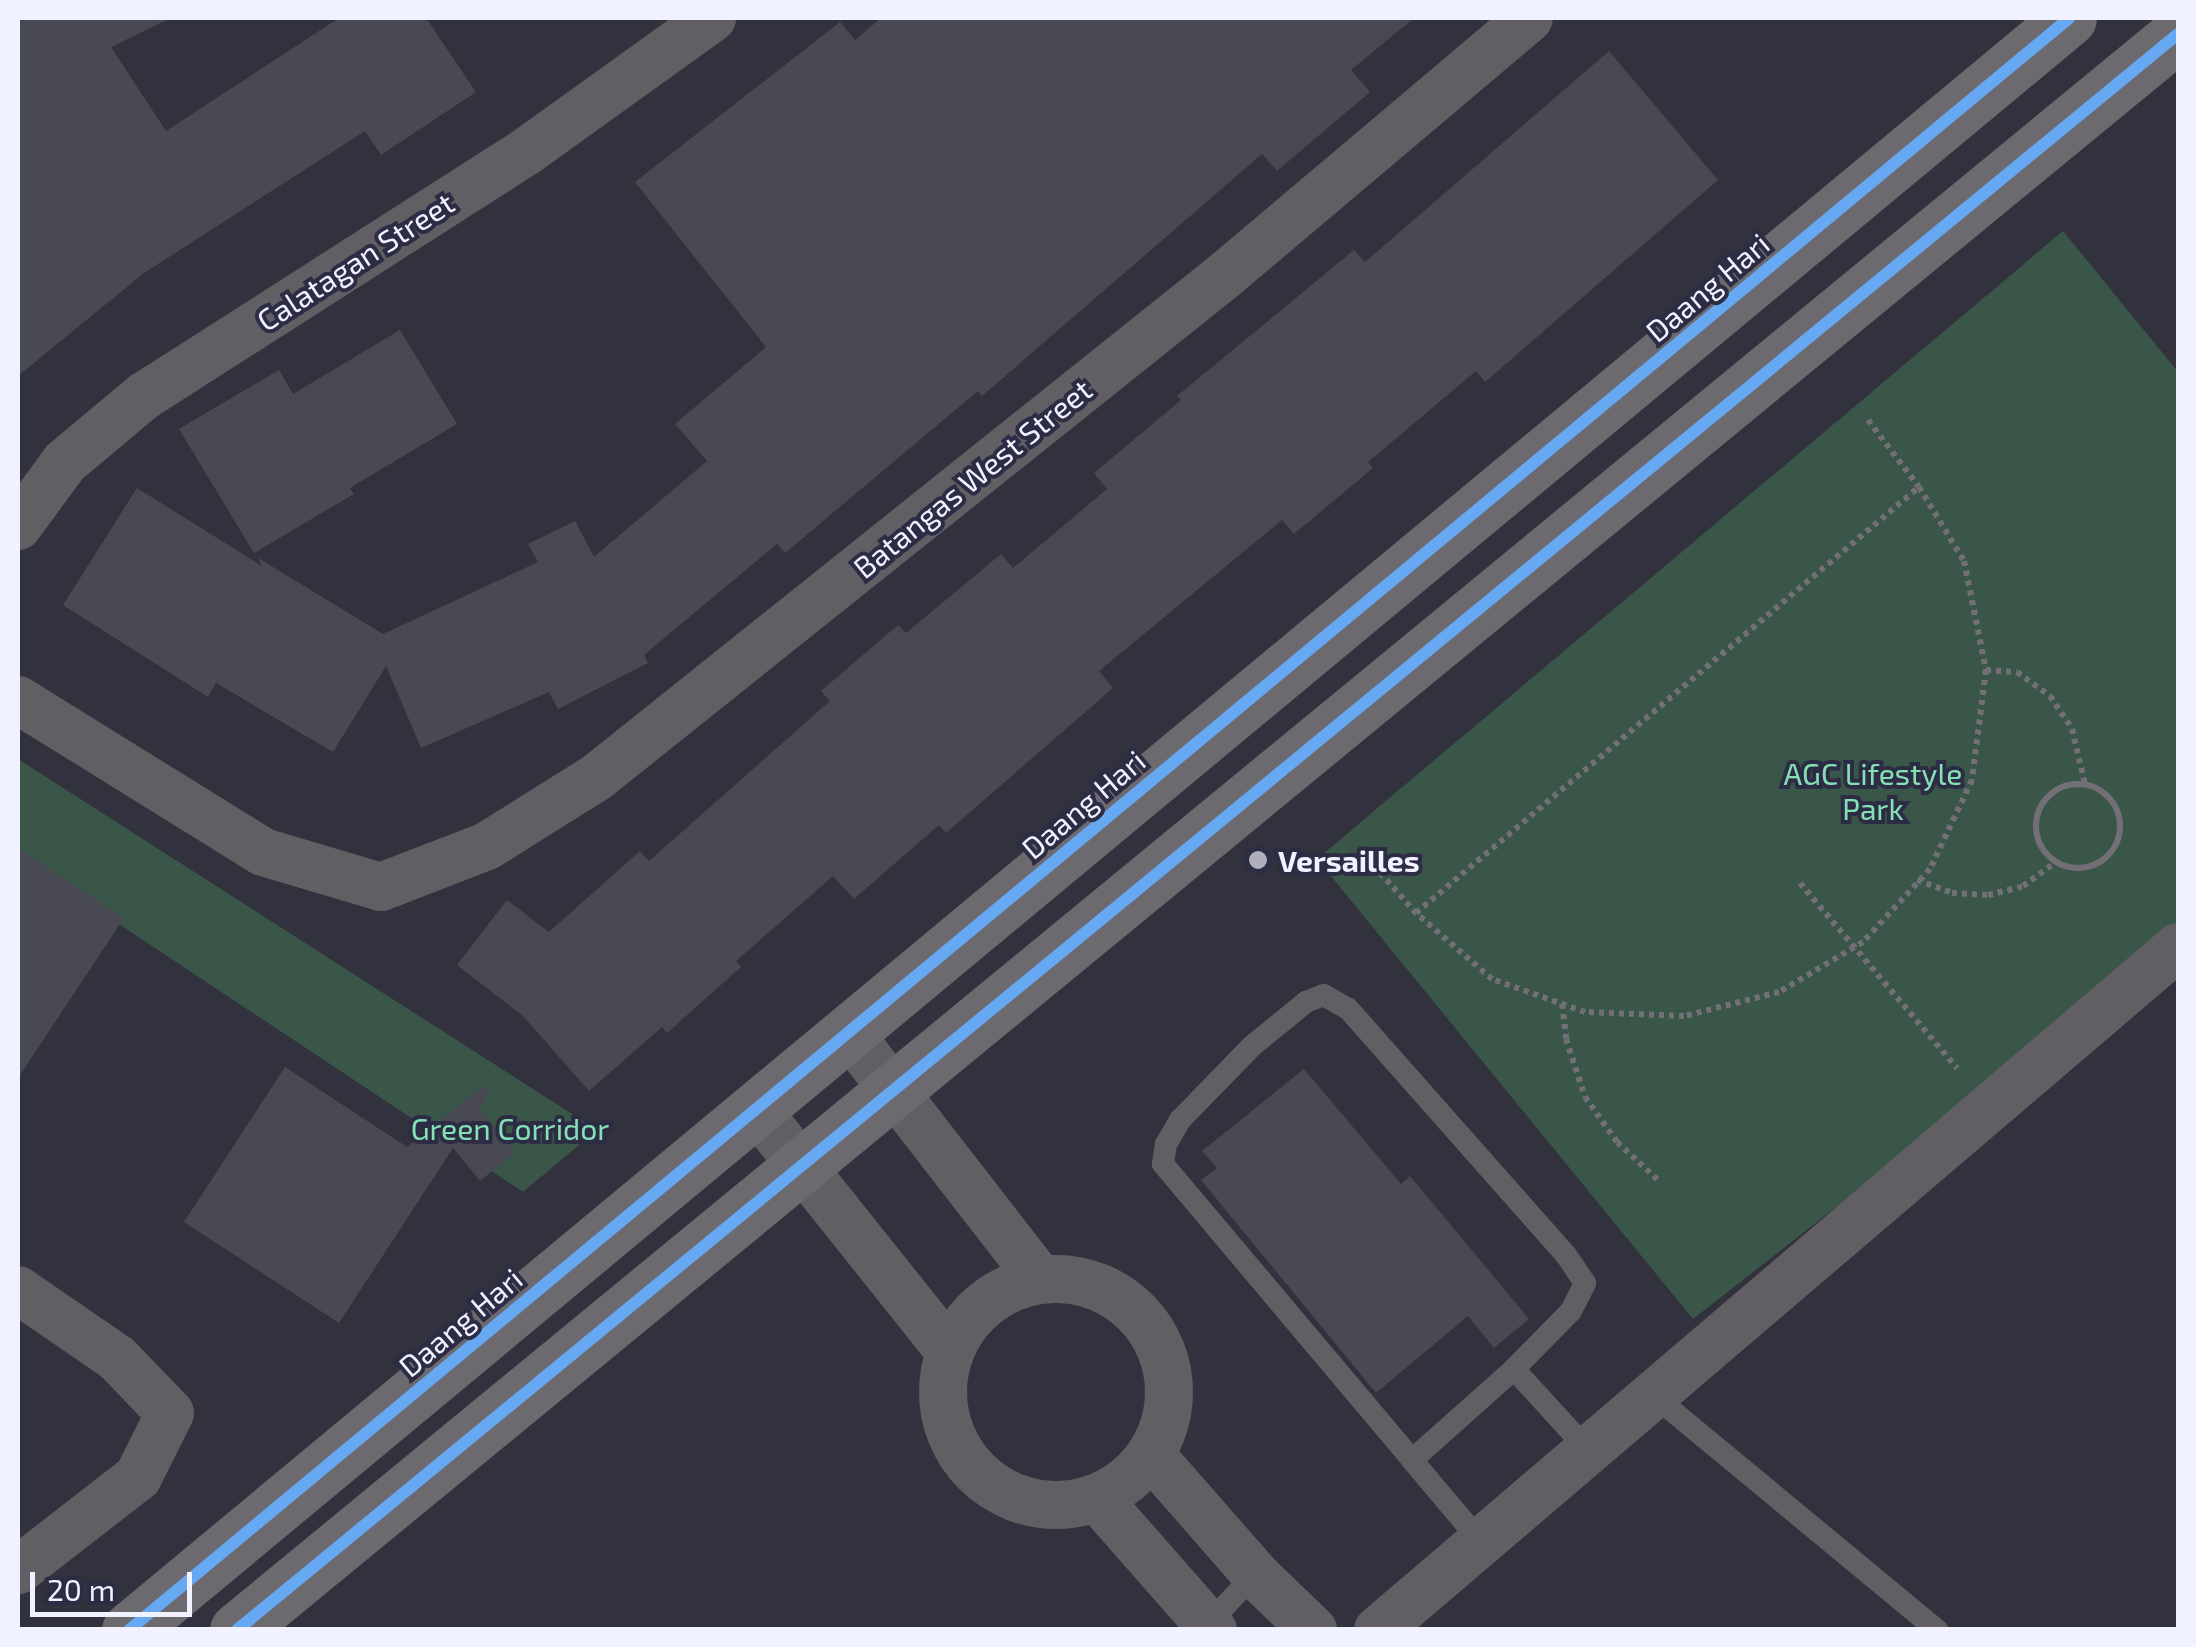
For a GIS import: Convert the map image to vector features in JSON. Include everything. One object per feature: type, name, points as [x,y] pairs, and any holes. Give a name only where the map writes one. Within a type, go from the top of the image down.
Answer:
[{"type":"main road","name":"Daang Hari","points":[[129,1630],[2069,18]]},
{"type":"main road","points":[[237,1630],[2178,34]]},
{"type":"street","name":"Calatagan Street","points":[[18,526],[66,462],[144,396],[527,152],[712,18]]},
{"type":"street","name":"Batangas West Street","points":[[18,700],[263,852],[381,887],[487,846],[597,777],[1224,276],[1530,18]]},
{"type":"street","points":[[1378,1630],[2178,947]]},
{"type":"street","points":[[849,1033],[1040,1279]]},
{"type":"street","points":[[756,1108],[950,1351]]},
{"type":"street","points":[[1040,1279],[1078,1280],[1112,1293],[1141,1317],[1162,1348],[1170,1384],[1166,1422],[1151,1455],[1136,1474],[1097,1498],[1061,1505],[1024,1501],[991,1484],[964,1458],[947,1424],[942,1388],[950,1351],[964,1324],[985,1303],[1011,1287],[1040,1279]]},
{"type":"street","points":[[18,1290],[117,1358],[170,1412],[138,1477],[18,1570]]},
{"type":"street","points":[[1151,1455],[1255,1574],[1313,1630]]},
{"type":"street","points":[[1097,1498],[1210,1627]]},
{"type":"lane","points":[[1412,1460],[1514,1369],[1571,1311],[1585,1283],[1566,1255],[1348,1009],[1324,995],[1306,1002],[1252,1046],[1180,1120],[1166,1144],[1164,1164],[1412,1460],[1481,1542]]},
{"type":"lane","points":[[1514,1369],[1588,1450]]},
{"type":"lane","points":[[1654,1395],[1937,1630]]},
{"type":"lane","points":[[1210,1627],[1255,1574]]},
{"type":"path","points":[[1360,850],[1416,912],[1492,979],[1586,1012],[1684,1016],[1779,992],[1854,947],[1930,869],[1972,780],[1986,670],[1964,561],[1919,487],[1868,420]]},
{"type":"path","points":[[1416,912],[1919,487]]},
{"type":"path","points":[[1986,670],[2017,672],[2050,696],[2072,729],[2085,784]]},
{"type":"path","points":[[2085,784],[2106,794],[2120,818],[2116,845],[2096,864],[2083,868],[2056,862],[2038,841],[2038,813],[2054,791],[2085,784]]},
{"type":"path","points":[[1918,880],[1952,893],[1988,896],[2023,886],[2056,862]]},
{"type":"path","points":[[1800,884],[1990,1108]]},
{"type":"path","points":[[1562,1004],[1566,1039],[1585,1097],[1616,1142],[1660,1182]]},
{"type":"green space","name":"AGC Lifestyle Park","points":[[2063,231],[2178,372],[2178,940],[1693,1319],[1317,859]]},
{"type":"green space","name":"Green Corridor","points":[[18,759],[597,1130],[523,1192],[18,857]]},
{"type":"building","points":[[18,18],[171,18],[111,47],[166,131],[339,18],[426,18],[476,92],[381,155],[365,131],[144,273],[18,376]]},
{"type":"building","points":[[881,18],[1414,18],[1351,70],[1370,92],[1277,171],[1262,154],[982,396],[978,391],[785,553],[777,544],[644,655],[648,663],[558,709],[549,692],[421,748],[386,666],[333,752],[216,683],[208,697],[63,605],[137,488],[262,566],[258,558],[383,634],[538,562],[528,544],[575,521],[594,557],[707,461],[675,424],[766,347],[635,182],[840,22],[855,40]]},
{"type":"building","points":[[1609,51],[1718,180],[1485,382],[1476,371],[1368,462],[1373,468],[1294,534],[1282,520],[1099,671],[1113,688],[946,833],[939,825],[854,899],[833,876],[736,961],[741,967],[667,1033],[662,1027],[589,1091],[523,1016],[457,965],[507,900],[549,932],[640,851],[649,861],[830,701],[821,691],[898,625],[906,633],[1001,554],[1013,568],[1107,489],[1094,473],[1181,400],[1177,396],[1354,250],[1365,262]]},
{"type":"building","points":[[400,330],[457,424],[350,488],[354,494],[254,553],[179,429],[279,370],[293,394]]},
{"type":"building","points":[[18,848],[124,918],[18,1078]]},
{"type":"building","points":[[285,1067],[407,1147],[484,1085],[490,1091],[479,1108],[516,1152],[480,1181],[453,1148],[339,1323],[184,1222]]},
{"type":"building","points":[[1304,1069],[1401,1184],[1410,1176],[1529,1319],[1494,1348],[1468,1316],[1376,1393],[1201,1180],[1217,1168],[1202,1151]]},
{"type":"cycle path","points":[[129,1630],[2069,18]]},
{"type":"cycle path","points":[[237,1630],[2178,34]]},
{"type":"place","name":"Versailles","points":[[1258,860]]}]
